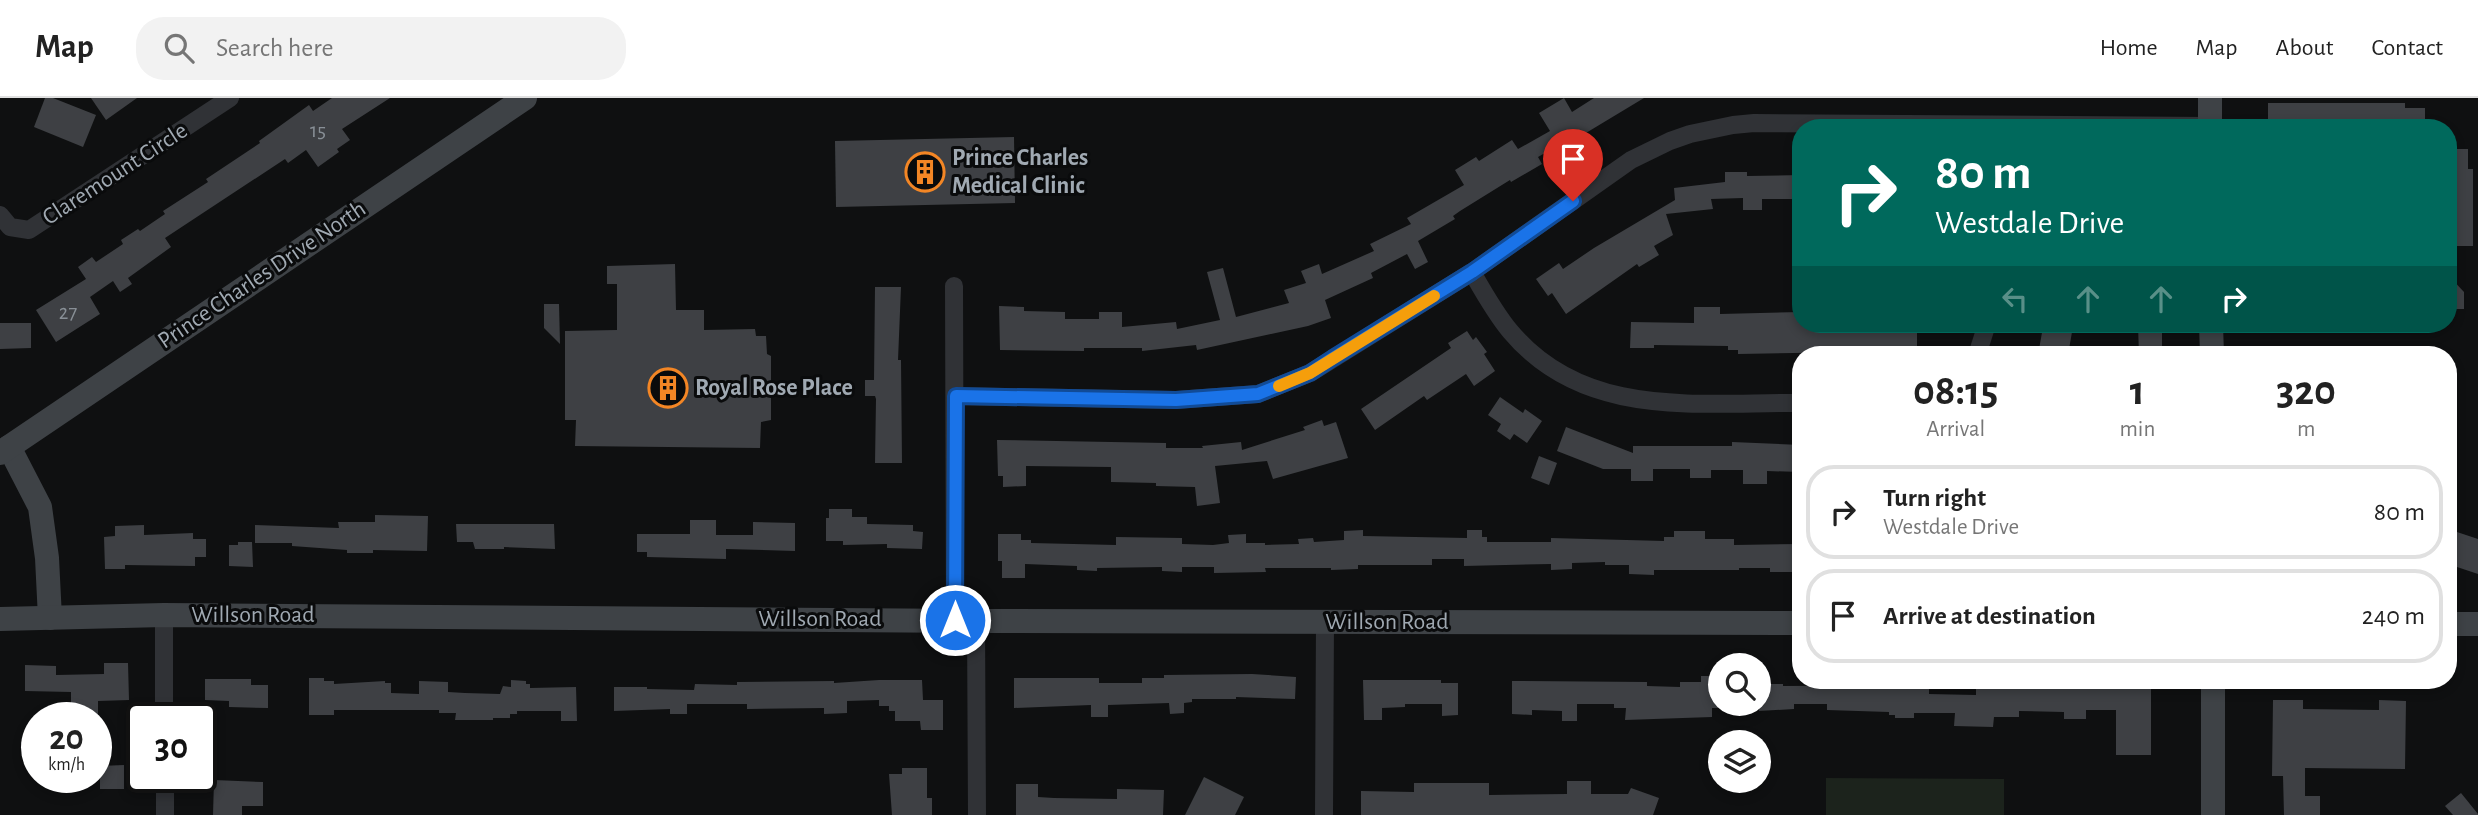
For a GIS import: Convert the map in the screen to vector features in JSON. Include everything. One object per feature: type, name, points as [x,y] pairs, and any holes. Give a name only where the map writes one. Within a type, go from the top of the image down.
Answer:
[{"type":"street","name":"Claremount Circle","points":[[0,215],[10,227],[29,230],[230,98]]},
{"type":"street","name":"Prince Charles Drive North","points":[[5,450],[525,98]]},
{"type":"street","points":[[2210,98],[2210,119]]},
{"type":"street","points":[[956,396],[1176,400],[1258,394],[1310,373],[1472,272],[1631,160],[1660,145],[1711,128],[1754,123],[1792,123]]},
{"type":"street","points":[[1472,272],[1496,313],[1523,345],[1563,376],[1594,390],[1626,399],[1652,402],[1792,403]]},
{"type":"street","points":[[954,286],[956,396],[977,815]]},
{"type":"street","points":[[5,450],[40,507],[46,549],[50,618]]},
{"type":"street","points":[[164,615],[164,702]]},
{"type":"street","name":"Willson Road","points":[[0,619],[164,615],[1792,623]]},
{"type":"street","points":[[1324,815],[1325,621]]},
{"type":"street","points":[[2457,624],[2478,624]]},
{"type":"street","points":[[2213,689],[2213,815]]},
{"type":"street","points":[[165,793],[165,815]]},
{"type":"shaded area","points":[[1826,778],[2004,779],[2004,815],[1826,815]]},
{"type":"building","points":[[45,98],[53,98],[96,115],[83,147],[34,127]]},
{"type":"building","points":[[91,98],[137,98],[106,120]]},
{"type":"building","points":[[332,98],[390,98],[342,129],[350,140],[318,167],[306,150],[288,163],[285,159],[165,238],[171,247],[128,278],[132,284],[120,292],[113,281],[90,297],[100,314],[56,342],[36,310],[86,279],[78,267],[92,257],[96,262],[123,244],[121,240],[165,214],[163,211],[208,182],[206,179],[260,143],[259,141],[309,105],[313,111]]},
{"type":"building","points":[[1564,98],[1572,112],[1594,98],[1644,98],[1571,142],[1569,139],[1538,157],[1542,164],[1460,211],[1453,216],[1455,219],[1418,241],[1428,262],[1415,269],[1407,254],[1371,273],[1373,278],[1325,300],[1331,318],[1308,326],[1197,350],[1196,345],[1142,351],[1142,348],[1084,348],[1084,351],[1000,350],[999,306],[1024,307],[1024,311],[1065,312],[1065,319],[1099,319],[1099,312],[1122,312],[1122,327],[1176,322],[1177,329],[1220,320],[1207,272],[1223,268],[1236,317],[1289,303],[1284,290],[1306,283],[1301,271],[1319,264],[1322,274],[1374,251],[1370,244],[1411,224],[1407,218],[1464,185],[1455,170],[1476,157],[1479,161],[1512,140],[1518,149],[1550,131],[1539,113]]},
{"type":"building","points":[[2268,103],[2405,103],[2405,108],[2425,108],[2425,119],[2268,119]]},
{"type":"building","name":"Prince Charles Medical Clinic","points":[[1014,137],[1015,203],[836,207],[835,141]]},
{"type":"building","points":[[2457,149],[2468,149],[2468,169],[2473,169],[2473,246],[2457,246]]},
{"type":"building","points":[[1725,172],[1747,172],[1747,176],[1792,175],[1792,199],[1762,199],[1762,210],[1743,210],[1743,198],[1711,199],[1713,209],[1666,214],[1673,235],[1654,246],[1659,255],[1639,267],[1637,264],[1566,314],[1552,293],[1548,296],[1536,279],[1559,263],[1563,269],[1675,200],[1674,188],[1725,182]]},
{"type":"building","name":"Royal Rose Place","points":[[675,264],[676,310],[704,310],[704,330],[755,329],[756,336],[766,336],[767,354],[771,356],[771,420],[761,422],[760,448],[575,446],[576,420],[565,420],[565,331],[617,330],[617,284],[607,284],[607,266]]},
{"type":"building","points":[[2457,285],[2464,292],[2464,309],[2457,309]]},
{"type":"building","points":[[875,287],[901,287],[898,360],[901,360],[902,463],[875,463],[876,399],[875,396],[865,396],[865,380],[874,380]]},
{"type":"building","points":[[544,304],[559,304],[560,344],[544,328]]},
{"type":"building","points":[[1694,307],[1720,307],[1720,314],[1792,312],[1792,333],[1917,333],[1917,346],[1792,346],[1792,353],[1738,354],[1738,350],[1728,350],[1728,346],[1654,345],[1654,348],[1630,348],[1631,322],[1694,323]]},
{"type":"building","points":[[0,323],[31,323],[31,348],[0,349]]},
{"type":"building","points":[[1467,331],[1473,340],[1476,337],[1487,352],[1484,354],[1495,371],[1474,386],[1466,374],[1427,400],[1424,396],[1375,430],[1361,409],[1451,348],[1448,343]]},
{"type":"building","points":[[2042,333],[2072,333],[2070,346],[2040,346]]},
{"type":"building","points":[[2138,333],[2162,333],[2162,346],[2139,346]]},
{"type":"building","points":[[1500,397],[1523,413],[1525,409],[1542,421],[1527,443],[1514,434],[1510,440],[1497,431],[1501,424],[1488,415]]},
{"type":"building","points":[[1322,420],[1324,426],[1336,422],[1348,458],[1273,479],[1267,461],[1215,466],[1220,503],[1197,506],[1195,487],[1111,482],[1111,467],[1026,466],[1026,486],[1003,487],[1003,476],[998,476],[997,440],[1166,443],[1166,448],[1203,448],[1202,446],[1241,442],[1242,450],[1305,430],[1303,427]]},
{"type":"building","points":[[1566,427],[1633,453],[1633,446],[1732,446],[1732,442],[1792,445],[1792,472],[1767,471],[1767,484],[1743,484],[1743,470],[1711,470],[1711,478],[1690,478],[1690,469],[1653,469],[1653,481],[1631,481],[1631,469],[1603,469],[1557,451]]},
{"type":"building","points":[[1539,456],[1557,463],[1549,485],[1531,478]]},
{"type":"building","points":[[829,509],[852,509],[852,517],[867,517],[867,524],[913,525],[913,531],[923,532],[922,549],[887,548],[887,544],[843,545],[843,541],[826,541],[826,518],[829,518]]},
{"type":"building","points":[[375,515],[428,516],[427,551],[373,550],[373,553],[347,553],[347,550],[292,546],[292,543],[255,543],[255,525],[339,528],[338,522],[375,522]]},
{"type":"building","points":[[690,520],[716,520],[716,535],[753,535],[753,522],[795,523],[795,551],[726,549],[726,559],[647,557],[647,552],[637,552],[637,534],[690,534]]},
{"type":"building","points":[[456,524],[554,524],[555,549],[475,549],[473,542],[457,542]]},
{"type":"building","points":[[144,525],[144,535],[193,533],[193,539],[206,539],[206,557],[195,557],[195,566],[125,565],[125,569],[105,569],[104,537],[115,536],[115,526]]},
{"type":"building","points":[[1363,530],[1363,536],[1467,538],[1467,530],[1482,530],[1482,537],[1487,537],[1487,542],[1551,542],[1551,538],[1664,541],[1664,537],[1674,537],[1674,531],[1705,531],[1705,539],[1734,539],[1734,545],[1792,544],[1792,572],[1770,572],[1770,568],[1739,568],[1654,570],[1654,575],[1629,574],[1629,565],[1605,565],[1605,562],[1572,563],[1572,569],[1551,570],[1551,564],[1464,566],[1464,559],[1432,559],[1432,565],[1358,565],[1358,569],[1331,570],[1265,568],[1266,572],[1214,573],[1214,567],[1182,567],[1182,572],[1162,571],[1162,567],[1097,568],[1097,571],[1077,570],[1077,566],[1025,564],[1025,578],[1002,578],[1002,561],[998,561],[998,534],[1021,534],[1021,540],[1031,540],[1031,543],[1116,545],[1116,537],[1182,538],[1182,544],[1213,545],[1229,543],[1228,535],[1246,534],[1246,543],[1265,545],[1299,544],[1298,539],[1313,538],[1314,542],[1344,540],[1344,531]]},
{"type":"building","points":[[2457,532],[2478,539],[2478,574],[2457,567]]},
{"type":"building","points":[[238,542],[252,542],[253,567],[229,566],[229,545],[238,545]]},
{"type":"building","points":[[104,663],[128,663],[129,700],[71,702],[71,692],[25,691],[25,665],[56,666],[56,675],[104,674]]},
{"type":"building","points":[[1252,674],[1296,677],[1295,699],[1192,699],[1192,702],[1184,703],[1184,713],[1170,714],[1169,703],[1108,705],[1108,717],[1091,717],[1091,705],[1014,708],[1014,678],[1099,678],[1099,683],[1142,683],[1142,678],[1164,678],[1164,675]]},
{"type":"building","points":[[1701,676],[1708,676],[1708,716],[1712,717],[1625,720],[1626,708],[1614,708],[1614,704],[1577,704],[1577,721],[1562,721],[1562,711],[1532,710],[1532,715],[1512,714],[1512,681],[1647,682],[1647,686],[1680,687],[1680,682],[1701,682]]},
{"type":"building","points":[[309,678],[324,678],[324,681],[334,681],[334,684],[385,681],[391,683],[391,693],[419,694],[419,681],[448,682],[448,692],[465,693],[500,694],[503,686],[511,687],[511,680],[526,681],[530,688],[576,687],[577,721],[561,721],[561,711],[517,711],[517,714],[510,714],[510,718],[493,720],[455,720],[456,713],[439,713],[439,710],[334,710],[334,715],[309,715]]},
{"type":"building","points":[[205,679],[251,679],[251,685],[268,685],[268,708],[229,707],[229,701],[205,700]]},
{"type":"building","points":[[922,680],[923,700],[943,700],[943,730],[921,730],[920,721],[895,721],[895,711],[889,711],[889,706],[879,706],[879,700],[847,701],[847,713],[824,714],[824,708],[747,709],[747,704],[687,704],[687,714],[670,714],[670,709],[614,711],[614,687],[694,690],[695,684]]},
{"type":"building","points":[[1363,680],[1441,680],[1441,683],[1458,683],[1458,715],[1442,716],[1442,704],[1405,704],[1405,707],[1382,708],[1382,720],[1364,720]]},
{"type":"building","points":[[1771,684],[1792,686],[1792,689],[1929,689],[1929,694],[1976,695],[1976,689],[2151,689],[2151,755],[2116,755],[2116,710],[2086,710],[2086,719],[2064,719],[2064,712],[2019,711],[2019,717],[1994,717],[1993,727],[1954,726],[1955,713],[1914,713],[1914,718],[1895,718],[1895,715],[1889,715],[1889,712],[1827,710],[1827,704],[1794,704],[1794,709],[1771,710]]},
{"type":"building","points":[[2273,700],[2303,700],[2303,709],[2379,710],[2379,700],[2406,701],[2405,769],[2305,768],[2305,796],[2320,796],[2320,815],[2284,815],[2283,776],[2272,776]]},
{"type":"building","points":[[124,765],[124,789],[112,789],[112,766]]},
{"type":"building","points":[[902,768],[927,768],[927,798],[932,798],[932,815],[892,815],[889,774],[902,774]]},
{"type":"building","points":[[1204,777],[1244,797],[1235,815],[1185,815]]},
{"type":"building","points":[[217,780],[263,782],[263,806],[242,806],[242,815],[213,815]]},
{"type":"building","points":[[1567,781],[1591,781],[1591,794],[1628,794],[1631,788],[1659,798],[1653,815],[1361,815],[1361,791],[1414,792],[1414,783],[1489,783],[1489,795],[1567,794]]},
{"type":"building","points":[[1016,784],[1038,784],[1038,797],[1054,798],[1117,799],[1117,789],[1164,790],[1163,815],[1016,815]]},
{"type":"building","points":[[2461,793],[2478,815],[2453,815],[2445,806]]},
{"type":"slow traffic","points":[[1279,386],[1310,373],[1434,296]]},
{"type":"place","name":"Prince Charles Medical Clinic","points":[[925,172]]},
{"type":"place","name":"Royal Rose Place","points":[[668,388]]},
{"type":"route","points":[[955,620],[956,396],[1176,400],[1258,394],[1310,373],[1472,272],[1573,201]]}]
